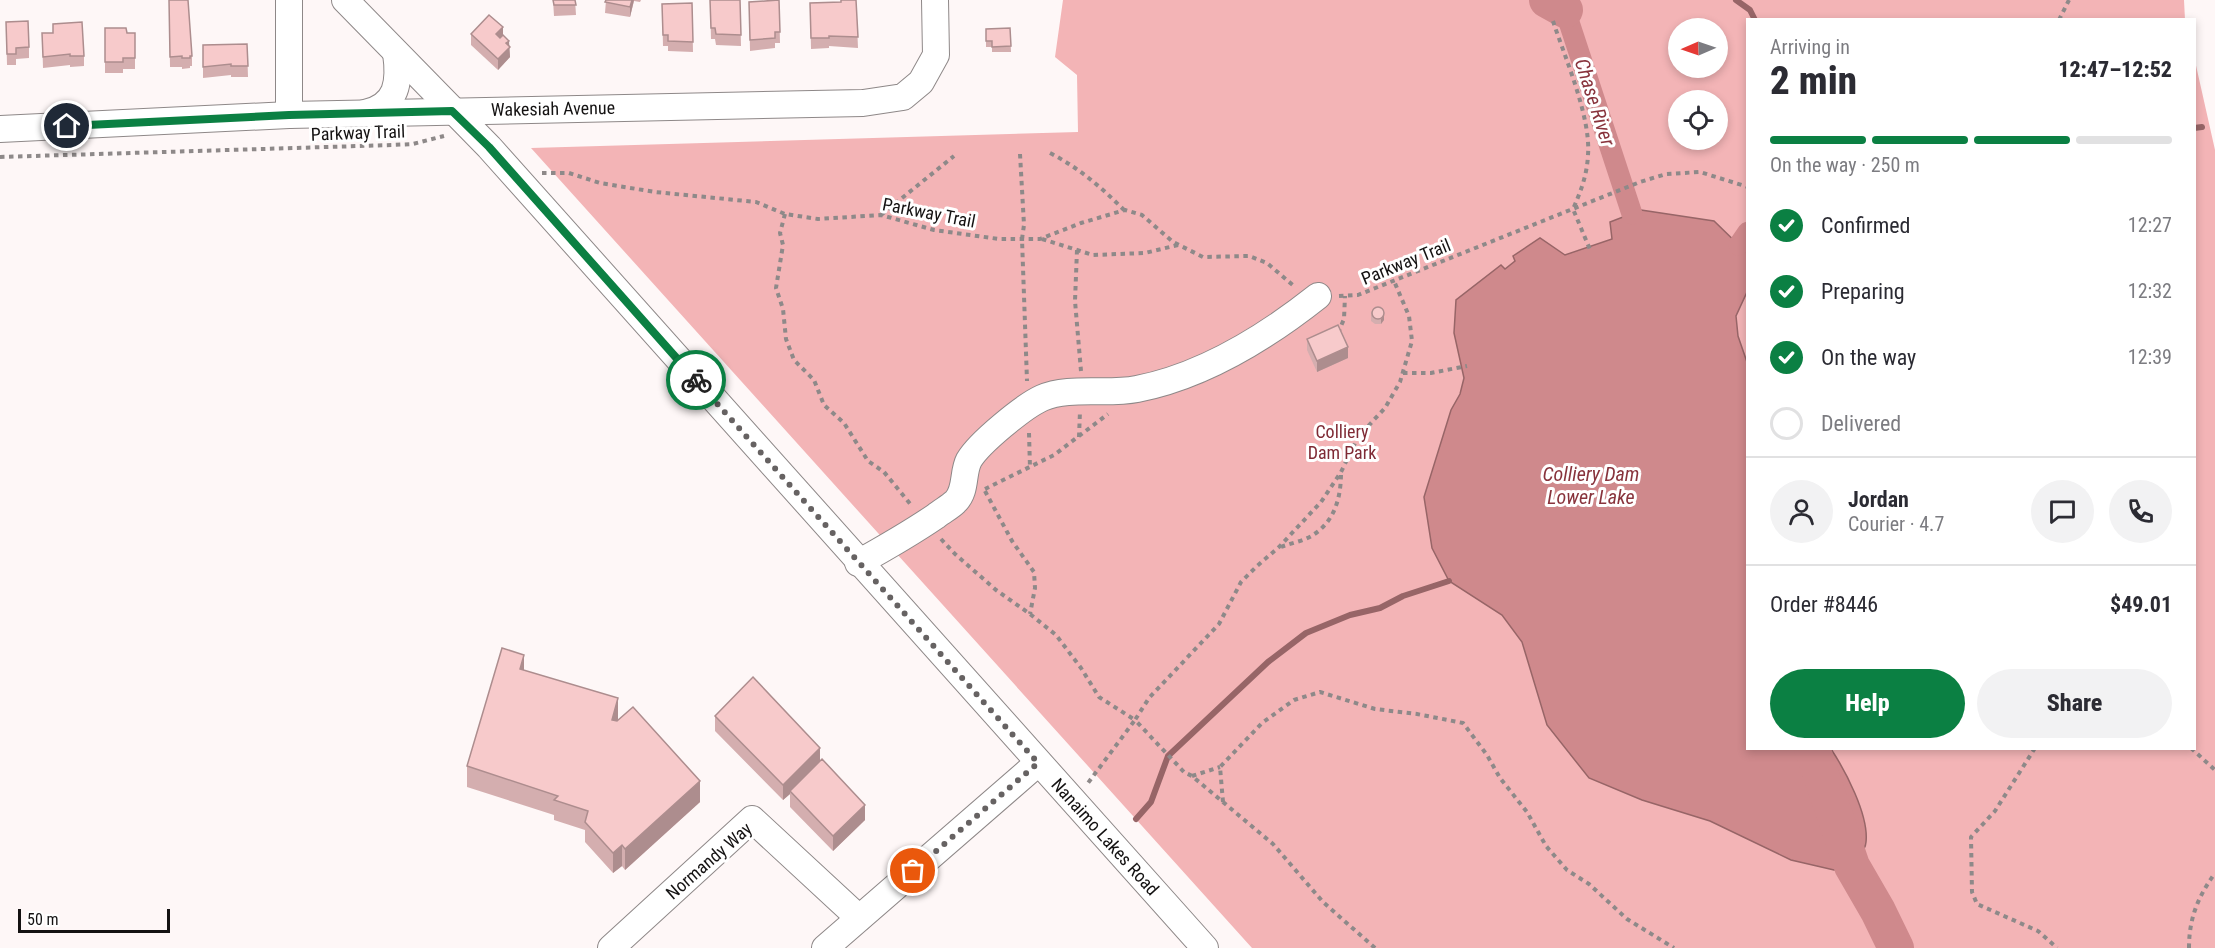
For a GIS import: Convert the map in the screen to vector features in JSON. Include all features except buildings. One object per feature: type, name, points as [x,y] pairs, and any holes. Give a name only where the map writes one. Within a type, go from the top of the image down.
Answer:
[{"type":"street","points":[[289,0],[289,115]]},
{"type":"street","name":"Nanaimo Lakes Road","points":[[345,0],[474,132],[1205,948]]},
{"type":"street","name":"Wakesiah Avenue","points":[[0,129],[289,115],[864,103],[903,97],[921,82],[936,55],[935,0]]},
{"type":"street","points":[[362,114],[381,108],[394,93],[398,77],[396,53]]},
{"type":"street","points":[[858,562],[907,536],[957,501],[964,485],[969,461],[984,442],[1013,417],[1041,398],[1062,393],[1130,390],[1198,370],[1280,326],[1318,296]]},
{"type":"street","points":[[825,948],[1038,763]]},
{"type":"street","name":"Normandy Way","points":[[611,948],[753,819],[860,918]]},
{"type":"path","points":[[2060,18],[2069,0]]},
{"type":"path","points":[[1553,21],[1586,125],[1588,154],[1583,185],[1574,209],[1591,252]]},
{"type":"path","name":"Parkway Trail","points":[[0,157],[403,145],[430,141],[453,133],[474,132]]},
{"type":"path","points":[[1050,153],[1086,174],[1125,210]]},
{"type":"path","points":[[1020,154],[1028,388]]},
{"type":"path","points":[[881,215],[954,156]]},
{"type":"path","name":"Parkway Trail","points":[[536,169],[540,173],[569,174],[600,183],[655,192],[756,202],[785,214],[818,219],[881,215],[934,230],[999,239],[1040,239],[1081,223],[1125,210],[1142,215],[1173,243],[1203,257],[1249,256],[1266,262],[1298,290],[1318,296],[1358,296],[1640,182],[1666,174],[1700,172],[1746,186]]},
{"type":"path","points":[[1040,239],[1093,255],[1145,253],[1179,245]]},
{"type":"path","points":[[1077,250],[1075,301],[1081,361],[1079,437]]},
{"type":"path","points":[[1375,948],[1323,902],[1273,844],[1192,776],[1184,772],[1135,720],[1149,698],[1219,624],[1242,582],[1280,547],[1321,502],[1341,472],[1358,437],[1385,408],[1403,373],[1412,341],[1409,316],[1394,281]]},
{"type":"path","points":[[1329,337],[1337,334],[1344,319],[1346,296]]},
{"type":"path","points":[[1403,373],[1431,373],[1467,366]]},
{"type":"path","points":[[957,501],[1054,455],[1106,417],[1130,390]]},
{"type":"path","points":[[1029,422],[1030,468]]},
{"type":"path","points":[[969,461],[1012,541],[1034,572],[1035,588],[1030,614]]},
{"type":"path","points":[[1280,547],[1312,536],[1331,519],[1341,493],[1341,472]]},
{"type":"path","points":[[1192,776],[1220,767],[1262,723],[1294,700],[1320,692],[1375,709],[1462,723],[1527,812],[1546,846],[1567,870],[1589,884],[1627,919],[1674,948]]},
{"type":"path","points":[[2034,750],[1995,811],[1971,837],[1972,892],[1977,904],[2038,931],[2057,948]]},
{"type":"path","points":[[2193,750],[2215,770]]},
{"type":"path","points":[[1220,767],[1223,802]]},
{"type":"path","points":[[2189,948],[2194,906],[2215,873]]},
{"type":"green space","name":"Colliery Dam Park","points":[[1063,0],[2184,0],[2185,18],[1746,18],[1746,750],[2196,750],[2196,65],[2215,150],[2215,948],[1252,948],[531,148],[1078,132],[1077,75],[1055,57]]},
{"type":"water","name":"Colliery Dam Lower Lake","points":[[1641,210],[1714,221],[1746,252],[1746,294],[1736,316],[1738,336],[1746,359],[1746,750],[1832,750],[1849,781],[1864,819],[1866,845],[1852,866],[1834,870],[1791,860],[1710,821],[1642,800],[1589,778],[1547,725],[1522,642],[1502,615],[1449,581],[1432,548],[1424,497],[1451,410],[1460,394],[1464,378],[1454,333],[1456,300],[1501,265],[1505,269],[1515,261],[1513,256],[1540,238],[1565,255],[1612,239],[1610,222]]},
{"type":"waterway","name":"Chase River","points":[[1547,0],[1565,10]]},
{"type":"waterway","points":[[1736,0],[1750,10],[1754,18]]},
{"type":"waterway","name":"Chase River","points":[[1565,10],[1632,214]]},
{"type":"waterway","points":[[2196,128],[2202,127]]},
{"type":"waterway","points":[[1739,245],[1746,235]]},
{"type":"waterway","points":[[1136,819],[1151,802],[1168,756],[1268,662],[1306,633],[1350,615],[1380,608],[1403,596],[1449,581]]},
{"type":"waterway","points":[[1813,750],[1852,866],[1896,948]]},
{"type":"way so far","points":[[696,380],[1038,763],[913,871]]},
{"type":"route","points":[[67,126],[289,115],[452,111],[489,147],[696,380]]}]
